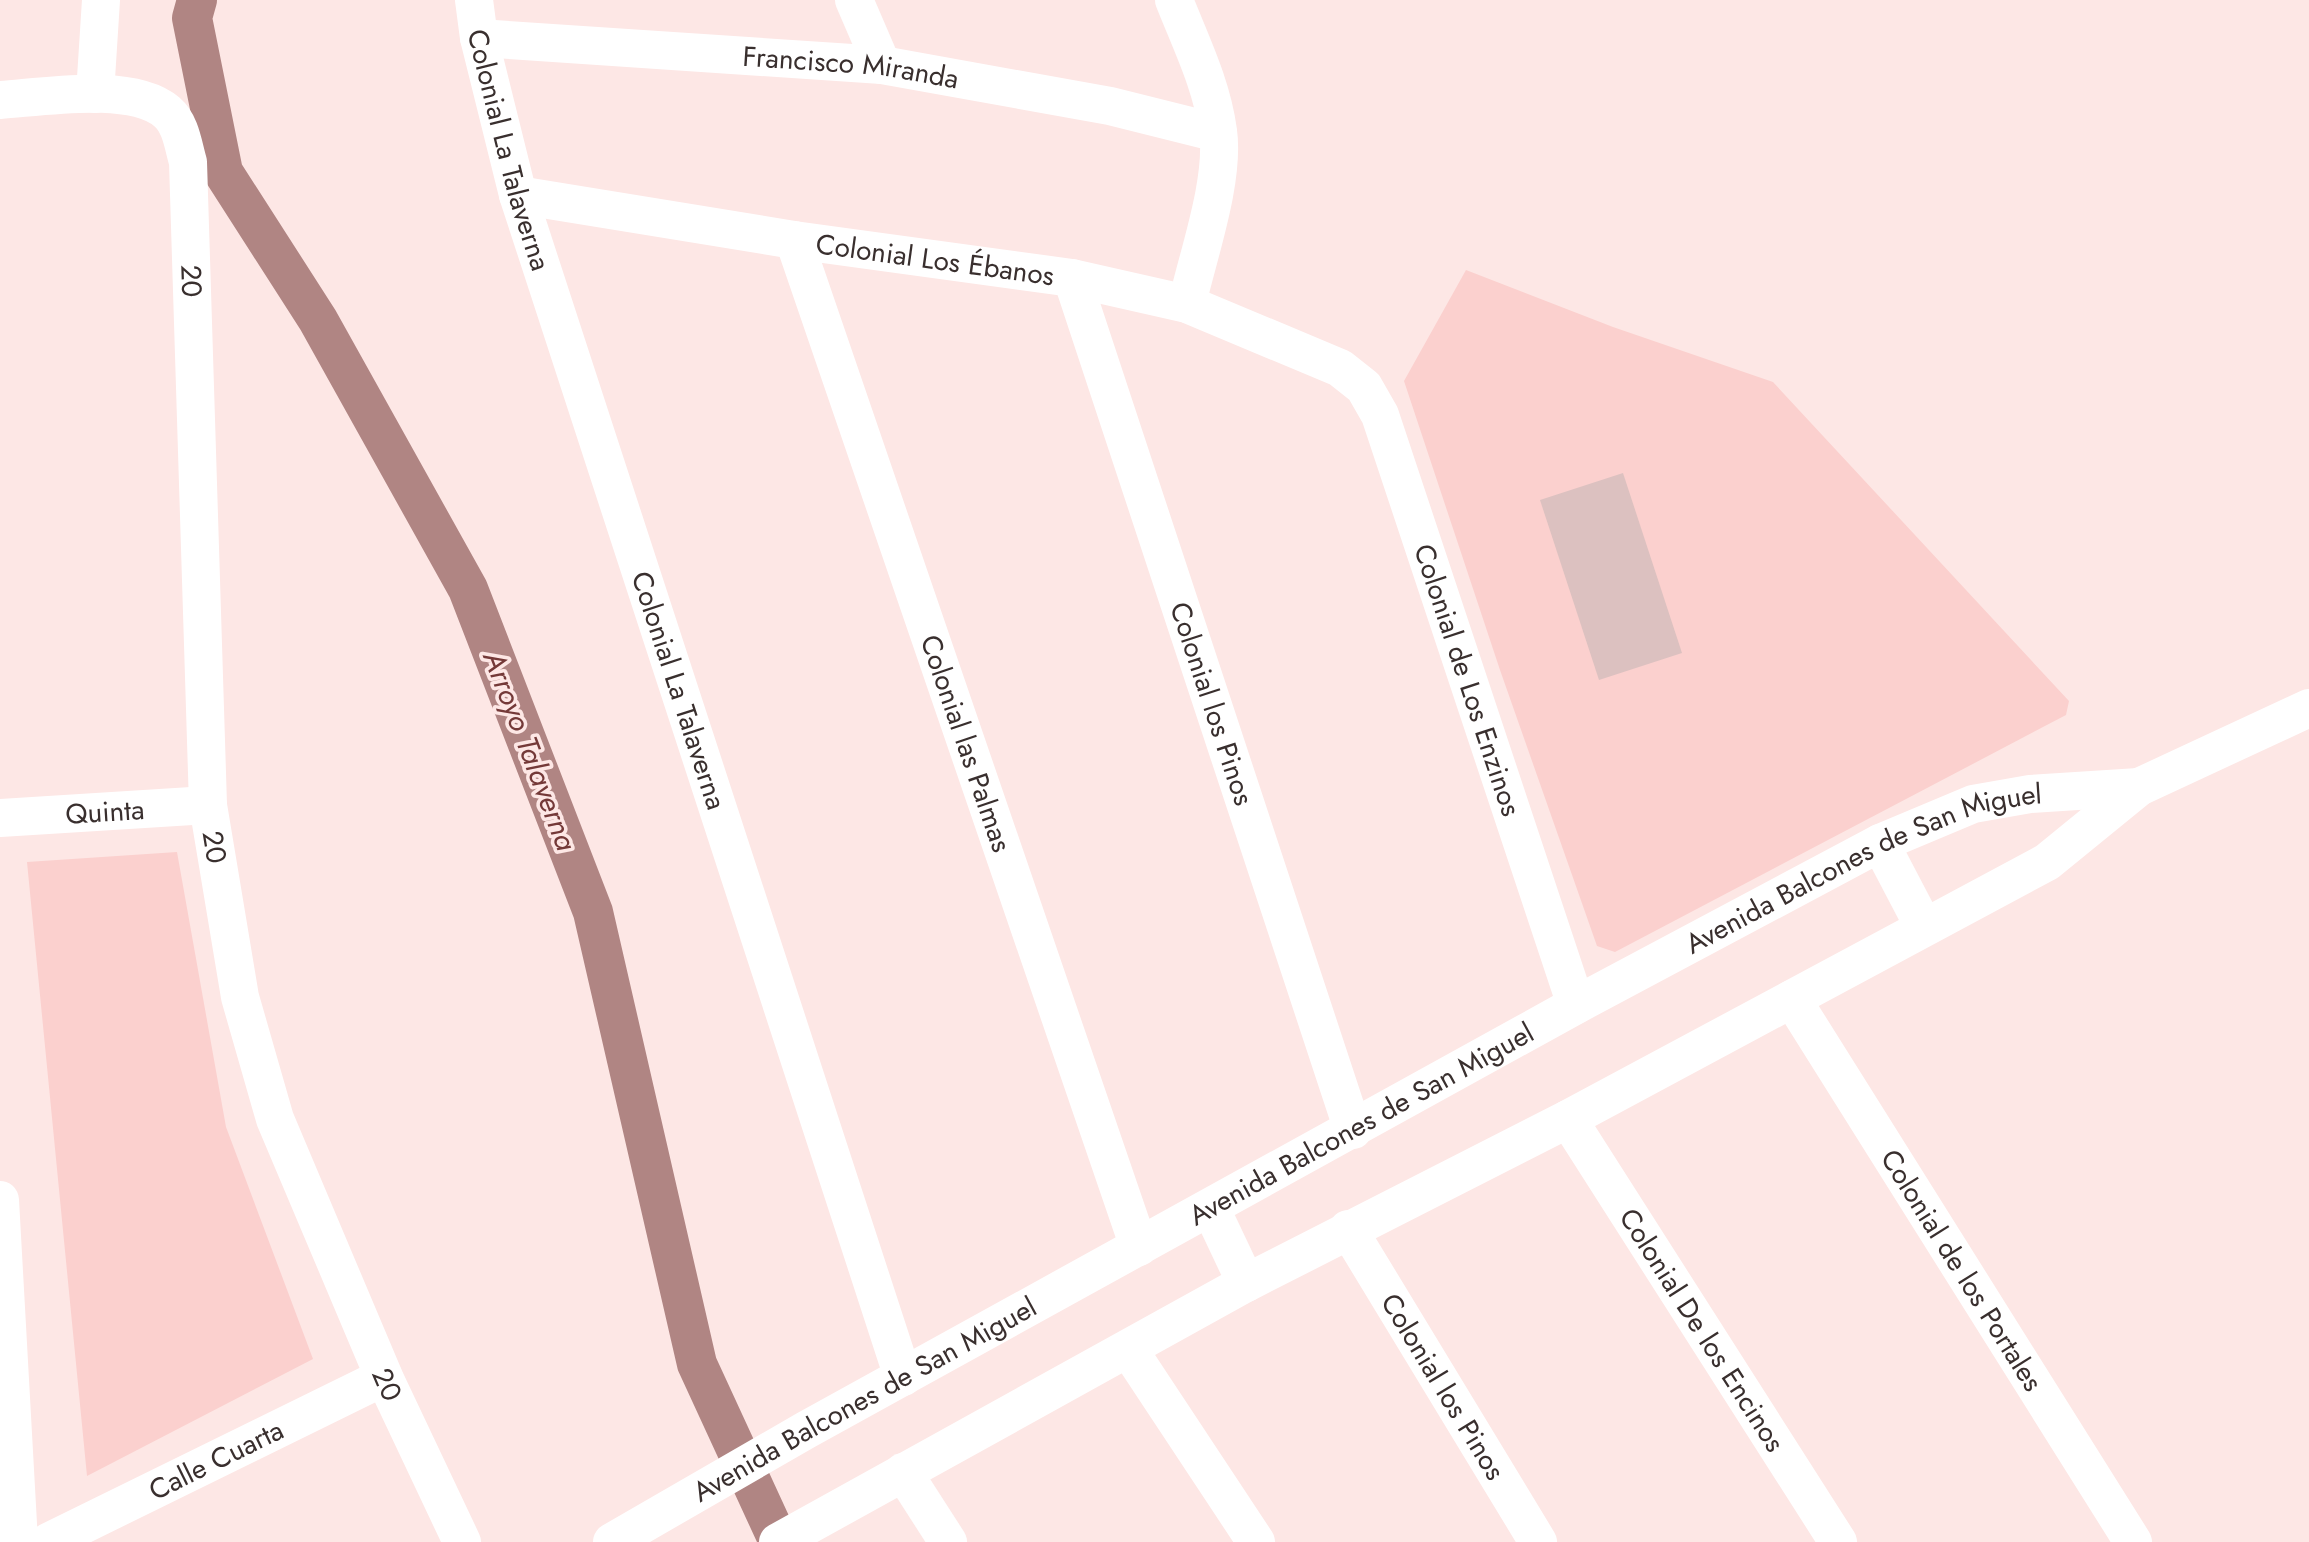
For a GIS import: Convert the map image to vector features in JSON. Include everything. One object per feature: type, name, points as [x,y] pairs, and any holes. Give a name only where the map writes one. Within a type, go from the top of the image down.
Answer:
[{"type":"street","points":[[0,100],[95,94],[102,0]]},
{"type":"street","name":"Colonial La Talaverna","points":[[474,0],[479,38],[518,195],[903,1377]]},
{"type":"street","points":[[854,0],[882,65]]},
{"type":"street","points":[[1174,0],[1207,83],[1219,133],[1217,174],[1187,304]]},
{"type":"street","name":"Francisco Miranda","points":[[479,38],[882,65],[1110,106],[1219,133]]},
{"type":"street","name":"20","points":[[95,94],[139,99],[166,111],[179,128],[187,162],[208,805],[240,997],[275,1119],[383,1377],[462,1542]]},
{"type":"street","name":"Colonial Los Ébanos","points":[[518,195],[794,240],[1072,278],[1187,304],[1340,368]]},
{"type":"street","name":"Colonial las Palmas","points":[[794,240],[1139,1247]]},
{"type":"street","name":"Colonial los Pinos","points":[[1072,278],[1353,1130]]},
{"type":"street","name":"Colonial de Los Enzinos","points":[[1340,368],[1364,387],[1380,415],[1576,1005]]},
{"type":"street","name":"Avenida Balcones de San Miguel","points":[[778,1542],[1246,1283],[1567,1119],[2047,862],[2139,788],[2309,708]]},
{"type":"street","name":"Avenida Balcones de San Miguel","points":[[612,1542],[806,1430],[1211,1209],[1576,1005],[1880,843],[1973,804],[2029,794],[2139,788]]},
{"type":"street","name":"Quinta","points":[[0,818],[208,805]]},
{"type":"street","points":[[1880,843],[1924,926]]},
{"type":"street","name":"Colonial de los Portales","points":[[1792,999],[2133,1542]]},
{"type":"street","name":"Colonial De los Encinos","points":[[1567,1119],[1838,1542]]},
{"type":"street","points":[[0,1200],[19,1542]]},
{"type":"street","points":[[1211,1209],[1246,1283]]},
{"type":"street","name":"Colonial los Pinos","points":[[1348,1229],[1538,1542]]},
{"type":"street","points":[[1129,1350],[1256,1542]]},
{"type":"street","name":"Calle Cuarta","points":[[48,1542],[383,1377]]},
{"type":"street","points":[[903,1472],[948,1542]]},
{"type":"shaded area","points":[[1466,270],[1613,327],[1773,382],[2069,701],[2066,715],[1615,952],[1597,946],[1500,670],[1404,381]]},
{"type":"shaded area","points":[[177,852],[226,1127],[313,1359],[87,1476],[27,862]]},
{"type":"building","points":[[1623,473],[1682,653],[1599,680],[1540,500]]},
{"type":"waterway","name":"Arroyo Talaverna","points":[[197,0],[192,18],[223,172],[318,320],[468,589],[593,912],[697,1364],[779,1542]]}]
